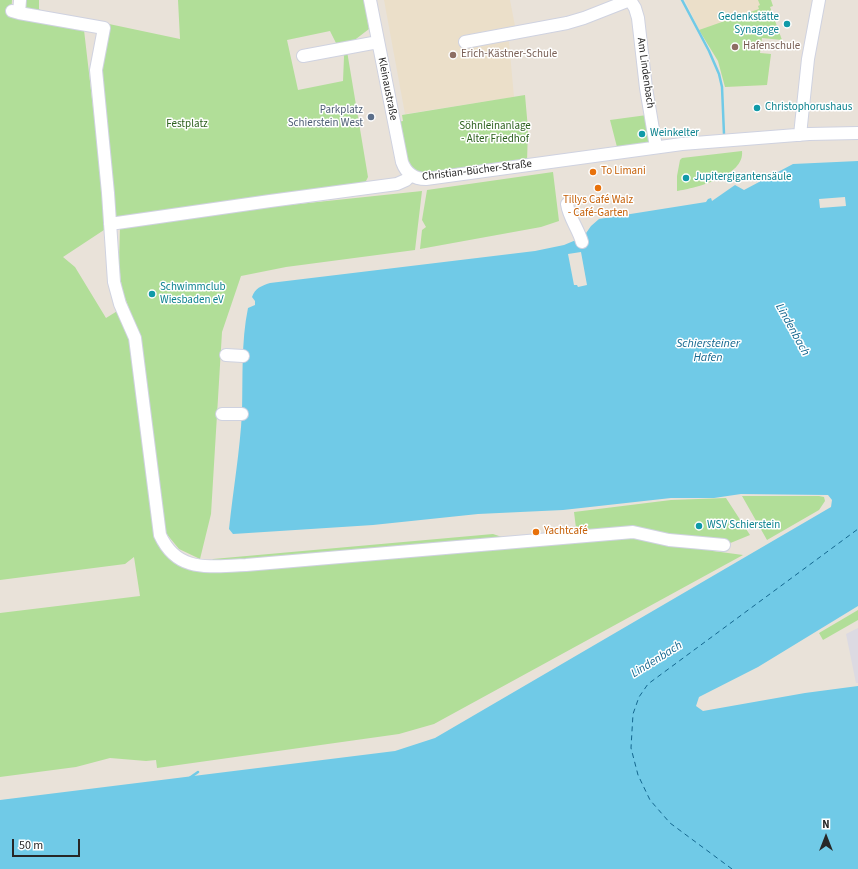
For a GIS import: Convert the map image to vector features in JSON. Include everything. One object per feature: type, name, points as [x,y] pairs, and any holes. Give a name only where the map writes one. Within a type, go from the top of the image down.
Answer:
[{"type":"street","points":[[20,0],[15,12],[104,28],[96,70],[114,282],[117,294],[136,338],[160,535],[163,542],[180,560],[202,566],[246,565],[633,532],[669,540],[724,545]]},
{"type":"street","name":"Kleinaustraße","points":[[370,0],[402,162],[407,172],[411,175]]},
{"type":"street","points":[[465,42],[567,23],[630,0]]},
{"type":"street","name":"Am Lindenbach","points":[[630,0],[635,8],[638,18],[645,82],[656,145]]},
{"type":"street","points":[[800,135],[808,59],[819,0]]},
{"type":"street","points":[[303,56],[378,42]]},
{"type":"street","name":"Christian-Bücher-Straße","points":[[110,224],[397,184],[406,180],[411,175],[416,178],[426,179],[656,145],[800,135],[858,133]]},
{"type":"street","points":[[567,204],[568,213],[580,235],[582,242]]},
{"type":"street","points":[[226,355],[244,356]]},
{"type":"street","points":[[222,414],[242,414]]},
{"type":"shaded area","name":"Erich-Kästner-Schule","points":[[384,0],[510,0],[515,26],[504,28],[506,38],[509,42],[514,97],[405,114]]},
{"type":"shaded area","name":"Hafenschule","points":[[685,0],[771,0],[773,6],[770,7],[782,40],[762,38],[760,53],[771,54],[767,85],[725,87],[718,61],[699,30]]},
{"type":"shaded area","points":[[858,628],[858,683],[856,683],[846,634]]},
{"type":"green space","points":[[0,0],[12,0],[11,15],[25,0],[39,0],[39,9],[66,27],[84,30],[107,228],[63,257],[75,267],[106,318],[119,310],[132,343],[164,548],[204,568],[213,559],[493,534],[502,537],[569,532],[576,528],[574,512],[671,500],[726,498],[750,535],[728,544],[714,543],[713,551],[743,555],[434,724],[399,734],[157,768],[156,760],[146,761],[110,758],[76,767],[0,777],[0,613],[140,596],[134,557],[125,564],[0,580]]},
{"type":"green space","name":"Festplatz","points":[[178,0],[364,0],[369,29],[352,42],[347,51],[368,177],[365,183],[116,217],[100,70],[109,24],[180,39]],"holes":[[[330,31],[336,43],[342,45],[344,57],[343,81],[298,90],[287,40]]]},
{"type":"green space","name":"Hafenschule","points":[[758,0],[771,0],[773,6],[770,7],[782,40],[762,38],[760,53],[771,54],[767,85],[725,87],[718,61],[699,30],[759,9],[758,6],[760,5]]},
{"type":"green space","name":"Söhnleinanlage - Alter Friedhof","points":[[525,95],[528,129],[527,162],[424,173],[414,170],[407,162],[398,122],[403,121],[402,115]]},
{"type":"green space","points":[[647,115],[653,142],[617,147],[610,120]]},
{"type":"green space","points":[[742,151],[741,160],[728,174],[707,184],[677,191],[677,176],[680,160],[682,158]]},
{"type":"green space","points":[[553,172],[559,221],[541,227],[420,249],[422,230],[426,227],[422,220],[427,190]]},
{"type":"green space","points":[[422,191],[415,250],[286,267],[241,276],[222,332],[211,514],[200,559],[179,549],[165,532],[137,329],[122,290],[119,264],[120,227],[270,207]]},
{"type":"green space","points":[[742,496],[819,496],[824,497],[825,501],[819,510],[767,540]]},
{"type":"green space","points":[[858,610],[858,620],[823,640],[819,633]]},
{"type":"water","name":"Schiersteiner Hafen","points":[[858,161],[858,606],[758,667],[699,697],[696,706],[703,711],[805,693],[858,686],[858,869],[0,869],[0,800],[395,751],[435,738],[831,507],[832,500],[828,495],[741,494],[714,498],[671,498],[563,510],[478,514],[373,525],[233,534],[229,529],[241,427],[244,334],[248,308],[255,305],[255,301],[252,297],[257,289],[270,283],[535,251],[564,245],[584,236],[591,226],[599,219],[706,202],[711,198],[712,201],[735,185],[744,190],[793,164]]},
{"type":"pier","points":[[845,197],[846,206],[820,208],[819,199]]},
{"type":"pier","points":[[581,252],[587,285],[578,287],[577,285],[574,285],[568,254]]},
{"type":"waterway","name":"Lindenbach","points":[[682,0],[709,51],[719,74],[722,87],[724,134]]},
{"type":"waterway","points":[[188,779],[198,772]]},
{"type":"ferry route","points":[[732,869],[670,823],[650,800],[638,775],[631,748],[633,714],[639,697],[648,684],[858,529]]},
{"type":"place","name":"Gedenkstätte Synagoge","points":[[787,24]]},
{"type":"place","name":"Hafenschule","points":[[735,47]]},
{"type":"place","name":"Erich-Kästner-Schule","points":[[453,55]]},
{"type":"place","name":"Christophorushaus","points":[[757,108]]},
{"type":"place","name":"Parkplatz Schierstein West","points":[[371,117]]},
{"type":"place","name":"Weinkelter","points":[[642,134]]},
{"type":"place","name":"To Limani","points":[[593,172]]},
{"type":"place","name":"Jupitergigantensäule","points":[[686,178]]},
{"type":"place","name":"Tillys Café Walz - Café-Garten","points":[[598,188]]},
{"type":"place","name":"Schwimmclub Wiesbaden eV","points":[[152,294]]},
{"type":"place","name":"WSV Schierstein","points":[[699,526]]},
{"type":"place","name":"Yachtcafé","points":[[536,532]]}]
